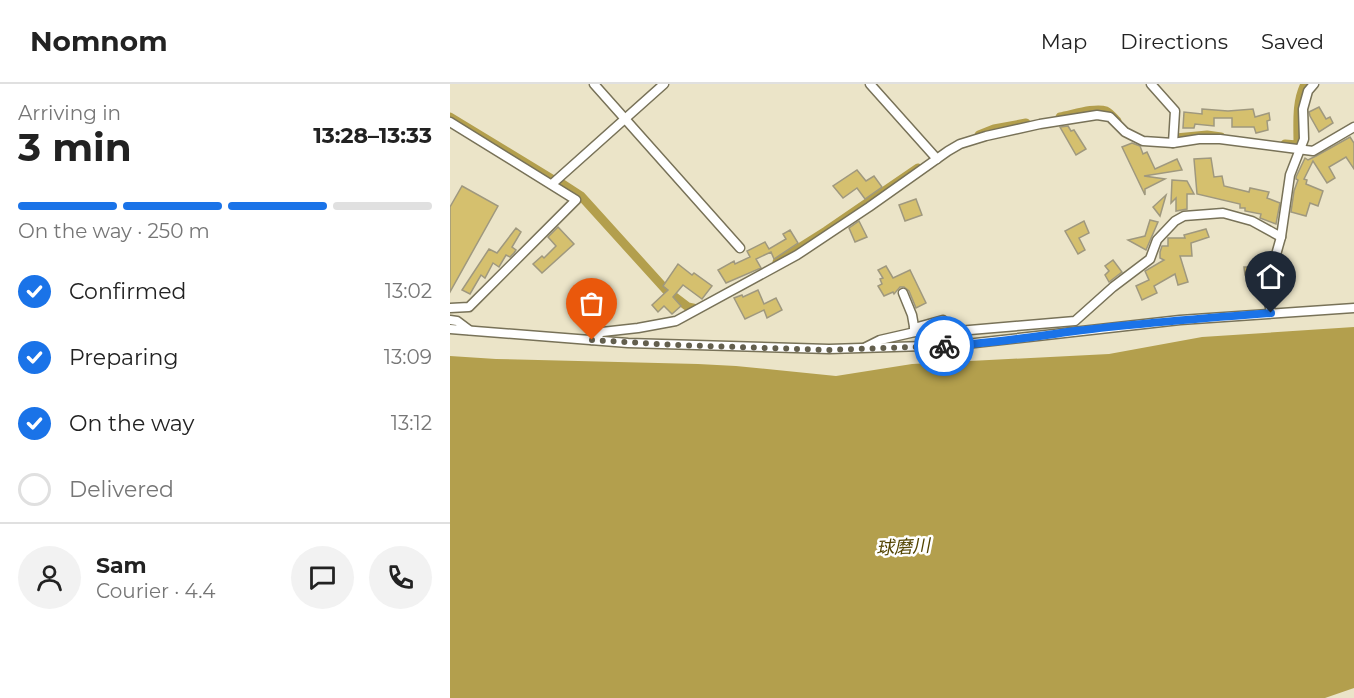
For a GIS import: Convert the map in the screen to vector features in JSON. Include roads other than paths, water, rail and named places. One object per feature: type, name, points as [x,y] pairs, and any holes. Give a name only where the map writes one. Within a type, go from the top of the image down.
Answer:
[{"type":"street","points":[[594,84],[740,248]]},
{"type":"street","points":[[552,184],[664,84]]},
{"type":"street","points":[[870,84],[937,159]]},
{"type":"street","points":[[1151,84],[1175,111],[1173,143]]},
{"type":"street","points":[[1271,313],[1268,297],[1272,269],[1281,237],[1290,175],[1304,139],[1303,109],[1308,91],[1314,84]]},
{"type":"street","points":[[592,340],[602,332],[676,321],[796,255],[960,144],[986,136],[1097,115],[1110,117],[1125,132],[1143,141],[1173,143],[1220,139],[1313,150],[1354,126]]},
{"type":"street","points":[[450,122],[576,200],[469,307],[450,308]]},
{"type":"street","points":[[915,330],[958,331],[1075,321],[1113,287],[1150,259],[1157,240],[1175,221],[1184,216],[1223,213],[1252,221],[1281,237]]},
{"type":"street","points":[[903,294],[912,315],[915,330]]},
{"type":"street","points":[[450,329],[592,340],[829,350],[957,345],[1180,320],[1354,308]]},
{"type":"street","points":[[450,320],[457,321],[469,330]]},
{"type":"street","points":[[864,348],[880,340],[943,320]]},
{"type":"water","name":"球磨川","points":[[1354,327],[1354,688],[1325,698],[450,698],[450,356],[698,364],[836,376],[912,364],[1109,354],[1202,337]]},
{"type":"waterway","points":[[1285,144],[1297,145],[1298,143],[1299,105],[1305,84]]},
{"type":"waterway","points":[[1060,117],[1101,110],[1117,121]]},
{"type":"waterway","points":[[450,117],[552,179]]},
{"type":"waterway","points":[[979,135],[994,129],[1026,123]]},
{"type":"waterway","points":[[1176,138],[1207,135],[1221,137]]},
{"type":"waterway","points":[[777,262],[918,168]]},
{"type":"waterway","points":[[561,183],[581,196],[667,291],[688,307],[697,309],[701,307]]}]
